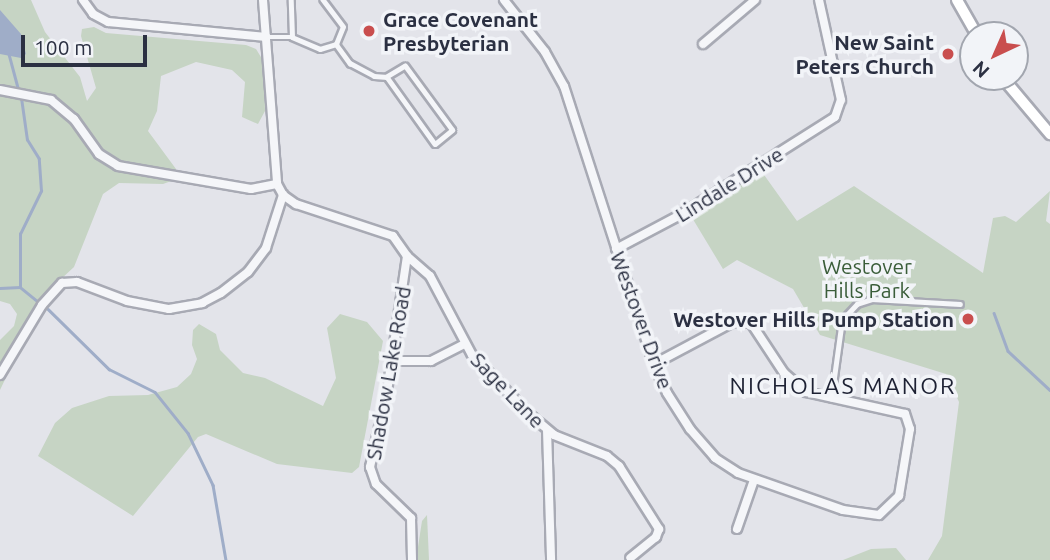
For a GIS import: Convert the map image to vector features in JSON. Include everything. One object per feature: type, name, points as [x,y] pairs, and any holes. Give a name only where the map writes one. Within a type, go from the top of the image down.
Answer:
[{"type":"street","points":[[83,0],[91,12],[108,22],[266,37]]},
{"type":"street","points":[[0,375],[43,304],[62,283],[77,282],[127,301],[169,309],[202,303],[221,293],[248,272],[266,248],[283,195],[278,184],[263,0]]},
{"type":"street","name":"Westover Drive","points":[[503,0],[545,52],[564,86],[654,364],[672,402],[704,446],[727,467],[754,480],[862,516],[881,514],[894,505],[901,490],[910,429],[907,417],[895,408],[831,400]]},
{"type":"street","points":[[703,44],[755,0]]},
{"type":"street","name":"Lindale Drive","points":[[616,249],[681,214],[838,113],[841,100],[819,0]]},
{"type":"street","points":[[957,0],[969,21]]},
{"type":"street","points":[[0,90],[51,100],[74,119],[99,154],[118,166],[251,189],[278,184]]},
{"type":"street","points":[[1014,91],[1050,134]]},
{"type":"street","name":"Shadow Lake Road","points":[[283,195],[296,204],[393,236],[407,256],[391,361],[369,467],[376,484],[411,518],[412,560]]},
{"type":"street","name":"Sage Lane","points":[[407,256],[430,276],[464,344],[547,430],[607,456],[630,481],[659,530],[656,537],[630,558]]},
{"type":"street","points":[[654,364],[742,320],[755,327],[792,381],[808,393],[831,400]]},
{"type":"street","points":[[391,361],[431,361],[464,344]]},
{"type":"street","points":[[547,430],[551,560]]},
{"type":"street","points":[[737,528],[754,480]]},
{"type":"lane","points":[[291,0],[292,37]]},
{"type":"lane","points":[[323,0],[343,27],[336,44]]},
{"type":"lane","points":[[266,37],[292,37],[320,49],[336,44]]},
{"type":"lane","points":[[336,44],[350,62],[374,76],[387,77],[405,66],[452,130],[435,144],[387,77]]},
{"type":"lane","points":[[831,400],[842,320],[857,304],[872,299],[960,304]]},
{"type":"green space","points":[[0,0],[31,0],[45,32],[80,77],[87,101],[96,88],[81,36],[82,29],[94,27],[106,33],[246,45],[256,49],[264,62],[265,111],[258,124],[242,117],[245,82],[232,70],[196,62],[161,76],[157,111],[148,131],[176,169],[174,180],[163,184],[119,183],[103,194],[74,267],[47,292],[0,390],[0,340],[14,326],[17,314],[10,304],[0,301]]},
{"type":"green space","name":"Westover Hills Park","points":[[762,172],[797,221],[854,186],[983,273],[993,218],[1005,216],[1016,222],[1050,191],[1046,221],[1050,224],[1050,560],[928,560],[942,536],[959,402],[946,374],[820,335],[793,289],[737,260],[723,269],[691,216]]},
{"type":"green space","points":[[340,314],[367,322],[383,341],[359,467],[352,473],[277,464],[206,434],[198,437],[133,516],[38,456],[55,423],[72,408],[109,396],[148,395],[177,387],[191,374],[197,359],[192,345],[193,330],[199,324],[216,334],[220,350],[243,373],[265,378],[323,406],[336,378],[327,328]]},
{"type":"green space","points":[[427,515],[429,560],[416,560],[422,521]]},
{"type":"green space","points":[[896,548],[906,560],[843,560],[871,549]]},
{"type":"water","points":[[0,10],[21,34],[26,54],[21,58],[0,54]]},
{"type":"waterway","points":[[9,54],[19,91]]},
{"type":"waterway","points":[[20,287],[20,234],[41,191],[39,159],[27,140],[21,98]]},
{"type":"waterway","points":[[0,288],[20,287],[37,301]]},
{"type":"waterway","points":[[48,309],[109,369],[155,392],[188,433],[213,485],[226,560]]},
{"type":"waterway","points":[[994,313],[1008,351],[1050,390]]},
{"type":"place","name":"Grace Covenant Presbyterian","points":[[369,31]]},
{"type":"place","name":"New Saint Peters Church","points":[[948,54]]},
{"type":"place","name":"Westover Hills Pump Station","points":[[968,319]]},
{"type":"district","name":"NICHOLAS MANOR","points":[[843,386]]}]
